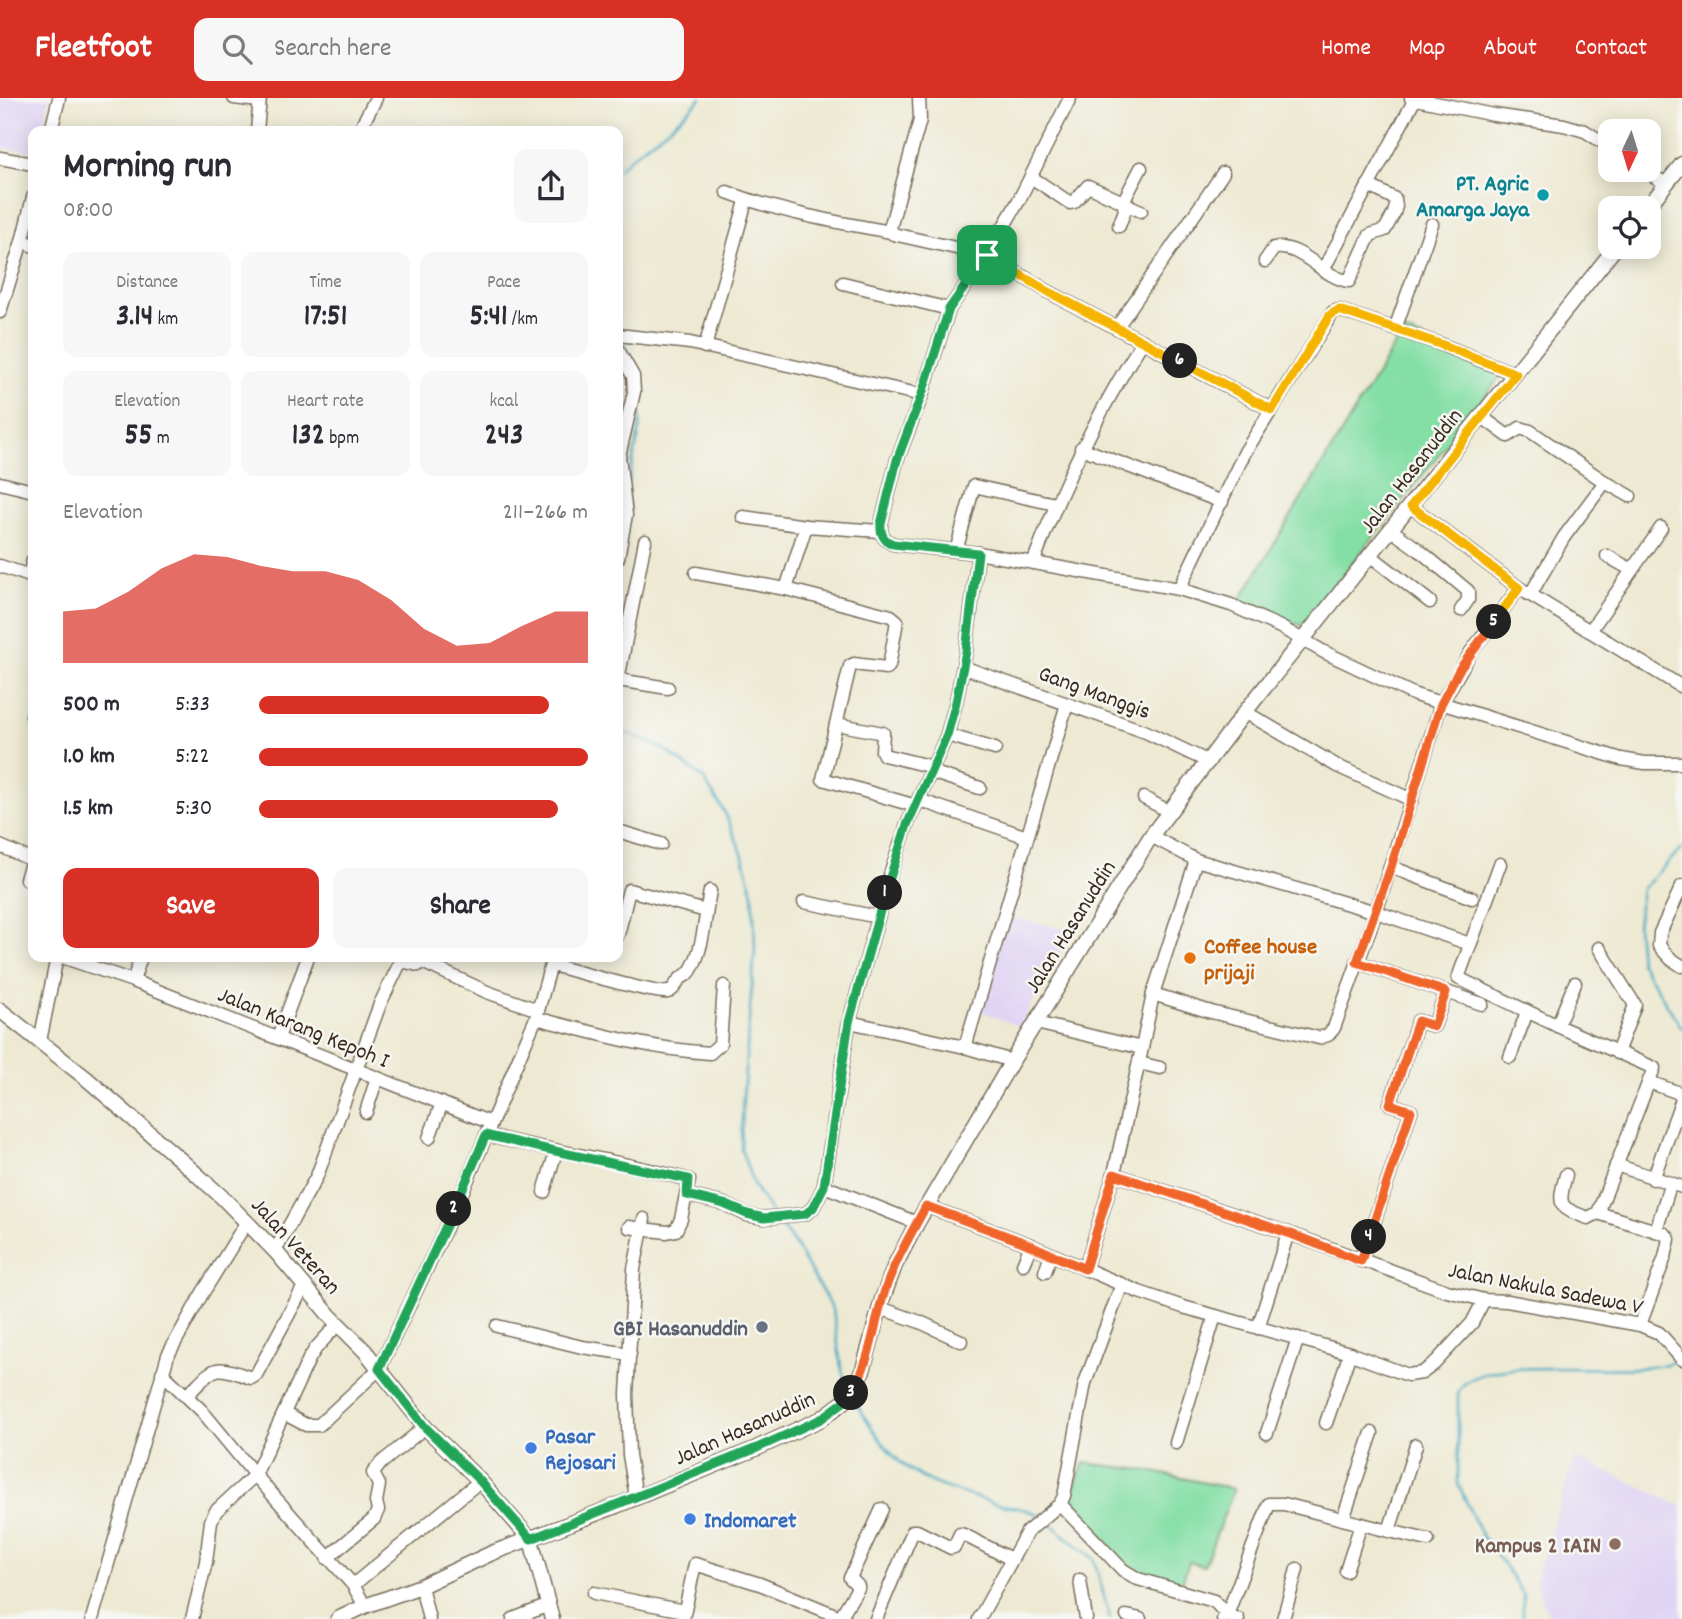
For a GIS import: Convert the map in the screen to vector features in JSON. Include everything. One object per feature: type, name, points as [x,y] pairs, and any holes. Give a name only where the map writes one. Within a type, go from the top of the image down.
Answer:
[{"type":"main road","points":[[1656,196],[1682,164]]},
{"type":"main road","name":"Jalan Hasanuddin","points":[[338,1619],[365,1606],[421,1586],[492,1553],[811,1424],[845,1401],[863,1370],[895,1265],[926,1206],[1012,1061],[1152,836],[1245,712],[1607,259]]},
{"type":"main road","name":"Jalan Veteran","points":[[0,1010],[222,1197],[275,1251],[379,1369],[425,1427],[480,1481],[531,1539]]},
{"type":"main road","points":[[531,1539],[551,1612]]},
{"type":"street","points":[[52,126],[59,98]]},
{"type":"street","points":[[234,98],[259,99],[257,126]]},
{"type":"street","points":[[362,126],[376,98]]},
{"type":"street","points":[[891,232],[920,120],[919,98]]},
{"type":"street","points":[[1070,98],[1031,177],[987,255],[949,309],[922,394],[897,460],[880,531],[885,540],[893,544],[978,553],[1180,589],[1231,605],[1280,627],[1303,641],[1415,695],[1622,759],[1645,763],[1682,763]]},
{"type":"street","points":[[1323,270],[1413,98],[1494,115],[1564,125],[1585,131],[1598,139]]},
{"type":"street","points":[[0,158],[28,163]]},
{"type":"street","points":[[1119,226],[1124,203],[1141,168]]},
{"type":"street","points":[[1117,327],[1223,173]]},
{"type":"street","points":[[1031,177],[1070,203],[1088,186],[1141,211]]},
{"type":"street","points":[[1661,181],[1666,184]]},
{"type":"street","points":[[1265,261],[1270,251],[1279,247],[1307,257],[1323,270],[1349,281],[1370,235],[1385,230],[1396,206],[1395,199],[1368,185]]},
{"type":"street","points":[[726,192],[746,201],[987,255],[1049,292],[1272,410]]},
{"type":"street","points":[[705,347],[746,201]]},
{"type":"street","points":[[1395,329],[1432,224]]},
{"type":"street","points":[[0,312],[28,242]]},
{"type":"street","points":[[843,283],[949,309]]},
{"type":"street","points":[[1180,589],[1245,452],[1333,312],[1339,310],[1516,374]]},
{"type":"street","points":[[623,335],[705,347],[922,394]]},
{"type":"street","points":[[1033,563],[1055,504],[1081,448],[1143,341]]},
{"type":"street","points":[[623,359],[633,376],[634,392],[623,439]]},
{"type":"street","points":[[1482,417],[1508,436],[1520,428],[1531,431],[1630,496]]},
{"type":"street","points":[[1081,448],[1222,502]]},
{"type":"street","points":[[1153,995],[1319,1038],[1334,1028],[1391,867],[1441,704],[1471,652],[1524,591],[1605,482]]},
{"type":"street","points":[[0,483],[28,490]]},
{"type":"street","points":[[623,486],[626,515],[623,532]]},
{"type":"street","points":[[956,551],[974,486],[1055,504]]},
{"type":"street","points":[[1411,506],[1524,591],[1682,687]]},
{"type":"street","points":[[743,517],[806,526],[880,531]]},
{"type":"street","points":[[786,589],[806,526]]},
{"type":"street","points":[[1590,631],[1661,528]]},
{"type":"street","points":[[1391,530],[1466,589],[1469,597],[1461,610]]},
{"type":"street","points":[[623,654],[645,541]]},
{"type":"street","points":[[629,1227],[643,1224],[667,1232],[676,1230],[687,1195],[764,1218],[799,1216],[813,1208],[824,1186],[849,1022],[878,917],[907,825],[947,735],[963,667],[978,553]]},
{"type":"street","points":[[1371,556],[1430,602]]},
{"type":"street","points":[[1607,556],[1632,570]]},
{"type":"street","points":[[0,566],[28,576]]},
{"type":"street","points":[[696,573],[786,589],[891,616],[897,621],[889,666],[850,666],[824,781],[917,803],[1027,836]]},
{"type":"street","name":"Gang Manggis","points":[[963,667],[1146,732],[1209,762]]},
{"type":"street","points":[[623,681],[668,688]]},
{"type":"street","points":[[965,1048],[1067,704]]},
{"type":"street","points":[[1245,712],[1337,766],[1412,800]]},
{"type":"street","points":[[835,724],[883,733],[884,755],[932,769],[980,788]]},
{"type":"street","points":[[947,735],[995,749]]},
{"type":"street","points":[[1144,798],[1170,811]]},
{"type":"street","points":[[623,833],[661,844]]},
{"type":"street","points":[[1152,836],[1196,860],[1376,912],[1470,944]]},
{"type":"street","points":[[0,846],[28,857]]},
{"type":"street","points":[[1085,1269],[1114,1174],[1153,995],[1196,860]]},
{"type":"street","points":[[1500,864],[1458,978],[1557,1026],[1654,1068],[1598,1213],[1588,1218],[1564,1208],[1560,1195],[1566,1175]]},
{"type":"street","points":[[1391,867],[1472,898]]},
{"type":"street","points":[[1682,886],[1660,933],[1660,946],[1671,959],[1682,966]]},
{"type":"street","points":[[623,915],[629,890],[706,911]]},
{"type":"street","points":[[555,962],[643,989],[668,992],[689,974],[693,967],[710,891]]},
{"type":"street","points":[[804,902],[878,917]]},
{"type":"street","points":[[1599,948],[1636,1005],[1617,1053]]},
{"type":"street","points":[[40,1041],[59,962]]},
{"type":"street","name":"Jalan Karang Kepoh I","points":[[75,962],[133,981],[442,1103],[489,1129],[540,1149],[688,1179],[687,1195]]},
{"type":"street","points":[[133,981],[139,962]]},
{"type":"street","points":[[278,1038],[306,962]]},
{"type":"street","points":[[275,1251],[317,1176],[355,1069],[401,962]]},
{"type":"street","points":[[427,962],[537,1014],[630,1042],[679,1051],[710,1053],[718,1049],[724,986]]},
{"type":"street","points":[[285,1414],[306,1425],[319,1425],[379,1369],[489,1129],[537,1014],[552,962]]},
{"type":"street","points":[[1357,962],[1482,1004]]},
{"type":"street","points":[[1557,1026],[1575,983]]},
{"type":"street","points":[[1361,1261],[1411,1111],[1390,1104],[1418,1021],[1434,1026],[1446,992]]},
{"type":"street","points":[[1510,1057],[1527,1012]]},
{"type":"street","points":[[849,1022],[1012,1061]]},
{"type":"street","points":[[1036,1023],[1142,1048]]},
{"type":"street","points":[[1139,1063],[1160,1068]]},
{"type":"street","points":[[366,1112],[377,1078]]},
{"type":"street","points":[[1649,1082],[1682,1096],[1653,1179]]},
{"type":"street","points":[[429,1138],[442,1103]]},
{"type":"street","points":[[544,1192],[556,1151]]},
{"type":"street","points":[[1616,1164],[1676,1186],[1657,1231]]},
{"type":"street","name":"Jalan Nakula Sadewa V","points":[[1114,1174],[1447,1291],[1484,1300],[1507,1301],[1640,1325],[1659,1333],[1680,1358]]},
{"type":"street","points":[[824,1186],[917,1223]]},
{"type":"street","points":[[926,1206],[1031,1245],[1183,1307],[1350,1353],[1408,1375],[1422,1373],[1434,1364],[1472,1323],[1484,1300]]},
{"type":"street","points":[[1598,1213],[1657,1231],[1669,1239],[1665,1258],[1640,1325]]},
{"type":"street","points":[[92,1619],[168,1355],[246,1223]]},
{"type":"street","points":[[636,1497],[629,1455],[627,1394],[634,1269],[643,1224]]},
{"type":"street","points":[[1258,1328],[1288,1233]]},
{"type":"street","points":[[1023,1264],[1031,1245]]},
{"type":"street","points":[[1045,1272],[1051,1254]]},
{"type":"street","points":[[979,1619],[1011,1559],[1034,1524],[1060,1504],[1068,1488],[1086,1383],[1122,1284]]},
{"type":"street","points":[[187,1395],[217,1368],[230,1369],[251,1378],[256,1375],[304,1286]]},
{"type":"street","points":[[880,1308],[920,1322],[961,1341]]},
{"type":"street","points":[[1176,1443],[1215,1316]]},
{"type":"street","points":[[192,1619],[206,1562],[211,1521],[216,1511],[255,1475],[309,1359],[321,1341],[338,1324]]},
{"type":"street","points":[[496,1326],[582,1347],[630,1354]]},
{"type":"street","points":[[1266,1433],[1298,1338]]},
{"type":"street","points":[[1326,1423],[1350,1353]]},
{"type":"street","points":[[162,1373],[187,1395],[353,1585],[365,1606]]},
{"type":"street","points":[[327,1558],[374,1519],[378,1510],[376,1502],[379,1485],[373,1473],[381,1463],[425,1427]]},
{"type":"street","points":[[1343,1519],[1372,1433]]},
{"type":"street","points":[[1389,1531],[1416,1444]]},
{"type":"street","points":[[353,1585],[480,1481]]},
{"type":"street","points":[[1060,1504],[1123,1570],[1138,1579],[1214,1601],[1230,1618],[1269,1504],[1283,1504],[1428,1540]]},
{"type":"street","points":[[594,1592],[684,1615],[695,1564],[760,1584],[842,1618],[858,1588],[850,1578],[882,1508]]},
{"type":"street","points":[[1346,1571],[1361,1524]]},
{"type":"street","points":[[876,1619],[913,1531],[951,1548],[960,1534],[964,1535],[1011,1559]]},
{"type":"street","points":[[1283,1619],[1297,1569]]},
{"type":"street","points":[[1080,1580],[1086,1619],[1080,1619]]},
{"type":"street","points":[[421,1586],[429,1619]]},
{"type":"street","points":[[513,1619],[551,1612]]},
{"type":"shaded area","points":[[0,98],[49,98],[45,126],[28,126],[28,151],[0,147]]},
{"type":"shaded area","points":[[1008,916],[1070,931],[1019,1027],[979,1010]]},
{"type":"shaded area","name":"Kampus 2 IAIN","points":[[1575,1457],[1682,1506],[1682,1619],[1550,1619],[1535,1581]]},
{"type":"green space","points":[[1403,331],[1505,371],[1345,573],[1309,628],[1239,602]]},
{"type":"green space","points":[[1084,1463],[1144,1470],[1234,1489],[1204,1566],[1189,1562],[1182,1583],[1133,1569],[1122,1563],[1099,1532],[1067,1504]]},
{"type":"waterway","points":[[623,165],[701,98]]},
{"type":"waterway","points":[[624,340],[634,367]]},
{"type":"waterway","points":[[628,483],[640,428],[639,380]]},
{"type":"waterway","points":[[623,731],[664,749],[703,778],[725,813],[743,856],[753,894],[755,948],[741,1149],[754,1186],[771,1212]]},
{"type":"waterway","points":[[1682,848],[1642,889],[1637,926],[1640,962],[1682,1028]]},
{"type":"waterway","points":[[777,1220],[794,1243],[833,1310],[847,1388]]},
{"type":"waterway","points":[[1523,1619],[1523,1595],[1482,1537],[1458,1483],[1458,1393],[1471,1379],[1494,1372],[1524,1368],[1628,1368],[1657,1366],[1677,1360]]},
{"type":"waterway","points":[[852,1397],[886,1447],[920,1477],[993,1503],[1039,1515]]},
{"type":"waterway","points":[[1047,1521],[1094,1559],[1110,1619]]},
{"type":"place","name":"PT. Agric Amarga Jaya","points":[[1543,195]]},
{"type":"place","name":"Coffee house prijaji","points":[[1190,958]]},
{"type":"place","name":"GBI Hasanuddin","points":[[762,1327]]},
{"type":"place","name":"Pasar Rejosari","points":[[531,1448]]},
{"type":"place","name":"Indomaret","points":[[690,1519]]},
{"type":"place","name":"Kampus 2 IAIN","points":[[1615,1544]]},
{"type":"route","points":[[987,255],[1049,292],[1272,410],[1330,315],[1339,310],[1440,344],[1516,374],[1411,506],[1519,588],[1471,652],[1441,704],[1391,867],[1357,962],[1446,992],[1434,1026],[1418,1021],[1390,1104],[1411,1111],[1361,1261],[1291,1234],[1114,1174],[1085,1269],[1023,1242],[926,1206],[895,1265],[856,1386],[835,1410],[757,1448],[531,1539],[480,1481],[425,1427],[379,1369],[459,1200],[486,1135],[540,1149],[688,1179],[687,1195],[724,1204],[755,1217],[799,1216],[813,1208],[824,1186],[849,1022],[878,917],[907,825],[947,735],[956,702],[966,651],[978,553],[893,544],[885,540],[880,531],[881,524],[897,460],[931,368],[949,309],[987,255]]}]
